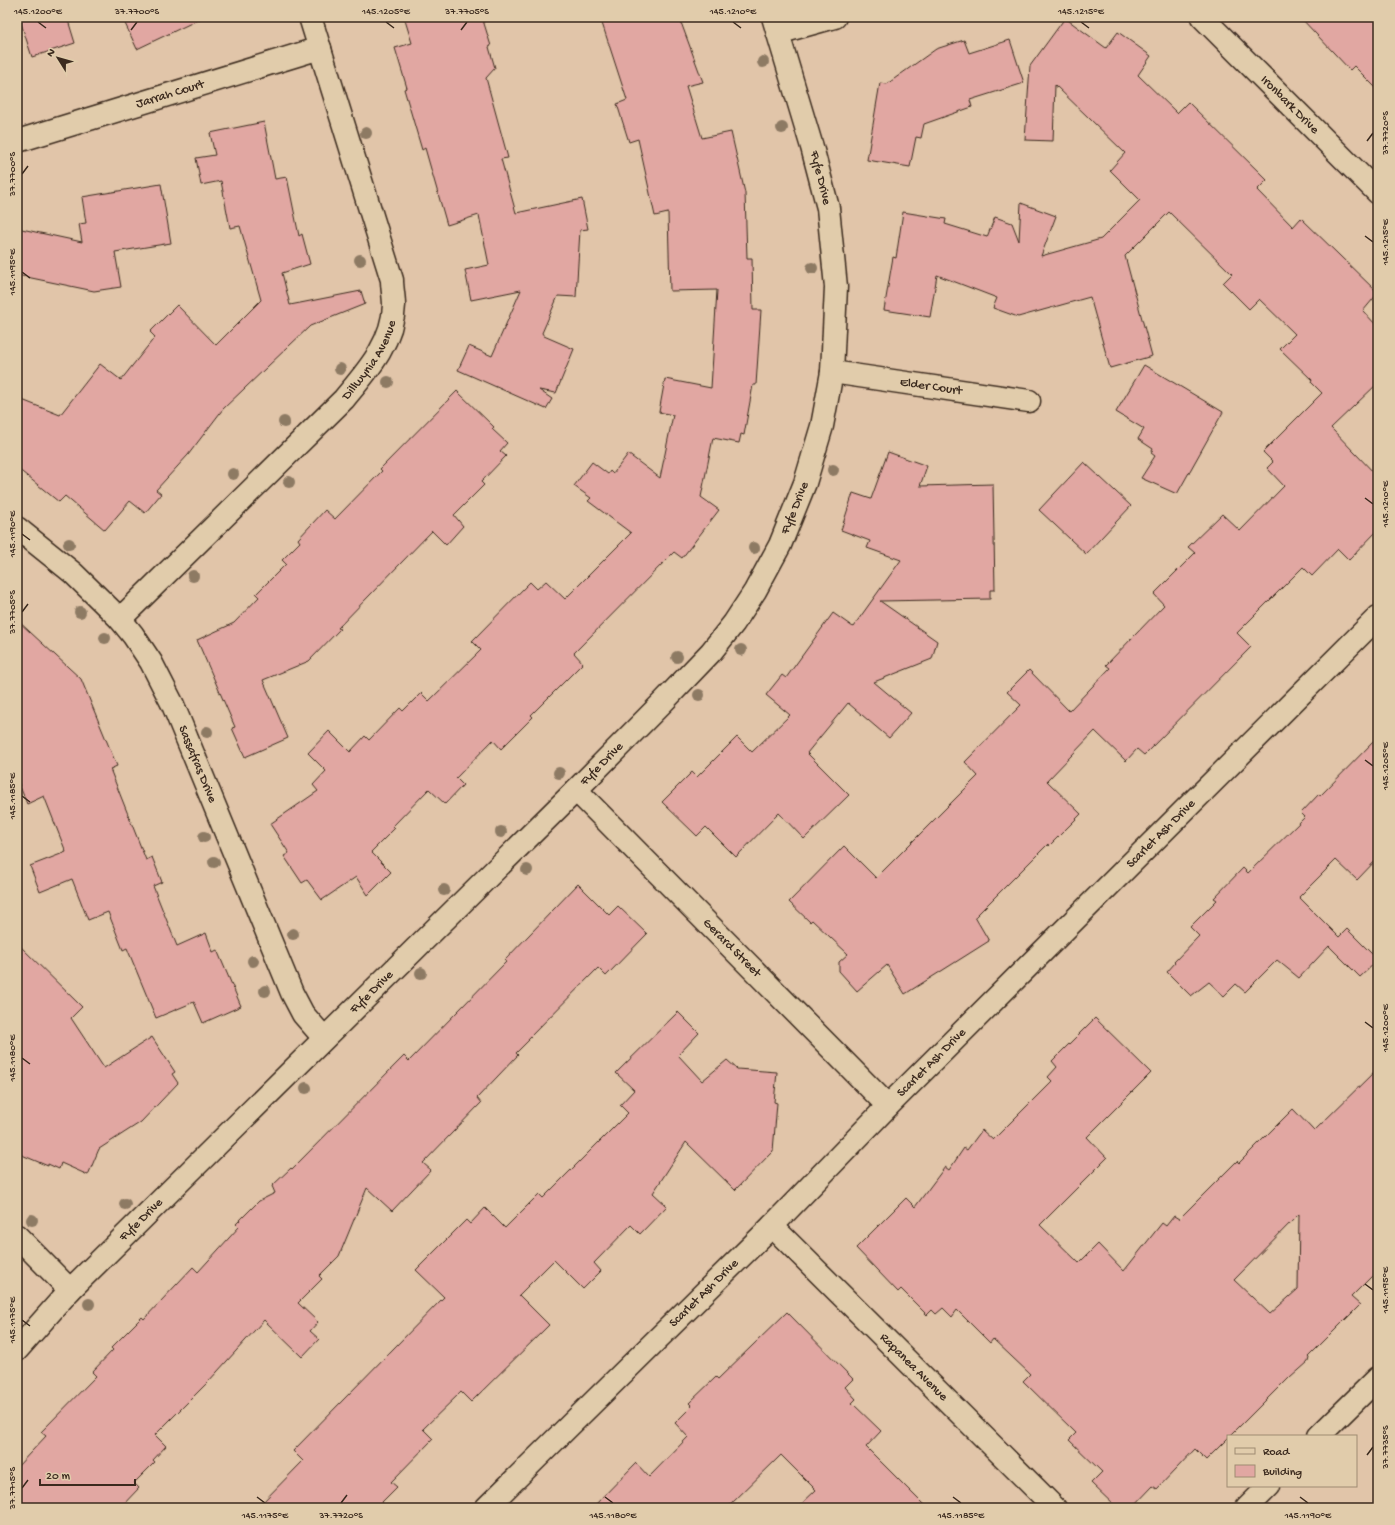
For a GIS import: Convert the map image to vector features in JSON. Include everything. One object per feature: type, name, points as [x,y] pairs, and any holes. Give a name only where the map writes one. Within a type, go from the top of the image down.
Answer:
[{"type":"street","name":"Dillwynia Avenue","points":[[120,619],[344,399],[374,363],[390,332],[394,305],[392,280],[310,17]]},
{"type":"street","points":[[776,25],[835,17]]},
{"type":"street","name":"Ironbark Drive","points":[[1202,17],[1378,193]]},
{"type":"street","name":"Fyfe Drive","points":[[17,1350],[70,1290],[576,790],[711,652],[734,623],[755,591],[780,545],[805,483],[822,426],[832,372],[836,287],[828,208],[812,147],[776,25]]},
{"type":"street","name":"Jarrah Court","points":[[20,140],[320,48]]},
{"type":"street","name":"Elder Court","points":[[832,372],[1030,401]]},
{"type":"street","name":"Sassafras Drive","points":[[17,528],[73,573],[120,619],[151,662],[173,706],[292,993],[303,1014],[324,1038]]},
{"type":"street","name":"Scarlet Ash Drive","points":[[486,1508],[772,1226],[888,1106],[1378,617]]},
{"type":"street","name":"Gerard Street","points":[[576,790],[888,1106]]},
{"type":"street","name":"Rapanea Avenue","points":[[772,1226],[1055,1508]]},
{"type":"street","points":[[17,1236],[70,1290]]},
{"type":"street","points":[[1321,1435],[1378,1378]]},
{"type":"street","points":[[1247,1508],[1269,1487]]},
{"type":"building","points":[[19,17],[67,17],[75,43],[32,57]]},
{"type":"building","points":[[122,17],[204,17],[137,49]]},
{"type":"building","points":[[404,17],[482,17],[491,46],[489,47],[495,68],[486,78],[508,158],[501,159],[516,213],[582,199],[588,229],[580,230],[576,297],[558,296],[542,333],[544,336],[574,349],[556,393],[539,390],[552,399],[546,409],[458,370],[469,346],[492,356],[521,290],[471,300],[465,270],[489,265],[479,215],[447,225],[425,148],[422,150],[404,89],[407,88],[395,48],[412,43]]},
{"type":"building","points":[[600,17],[679,17],[703,82],[686,86],[702,138],[731,132],[745,193],[747,258],[752,258],[753,310],[761,310],[756,385],[753,385],[744,435],[741,434],[739,443],[713,438],[701,497],[719,510],[682,558],[674,552],[574,653],[583,663],[531,715],[533,717],[501,749],[493,740],[456,778],[463,785],[445,804],[429,789],[393,826],[395,828],[371,852],[391,872],[368,895],[356,877],[322,900],[307,880],[302,883],[284,856],[289,853],[270,824],[318,791],[313,785],[326,771],[308,753],[329,731],[350,752],[365,736],[369,740],[400,708],[403,711],[421,693],[429,701],[481,650],[472,641],[530,582],[537,589],[546,581],[565,599],[631,533],[588,501],[591,498],[574,486],[592,462],[608,474],[610,471],[613,474],[628,454],[660,478],[673,415],[659,412],[665,379],[711,388],[717,290],[670,291],[668,213],[655,216],[638,139],[629,142],[617,104],[627,100]]},
{"type":"building","points":[[1300,17],[1378,17],[1378,90],[1354,66],[1350,70]]},
{"type":"building","points":[[1065,18],[1106,48],[1118,32],[1151,56],[1138,75],[1177,113],[1188,102],[1267,180],[1257,190],[1293,227],[1301,218],[1378,293],[1363,311],[1378,327],[1378,383],[1331,428],[1378,477],[1378,530],[1349,560],[1338,549],[1312,576],[1303,567],[1237,633],[1251,647],[1144,755],[1137,749],[1126,761],[1095,731],[1047,781],[1081,814],[1049,846],[1048,844],[975,917],[989,941],[905,994],[887,965],[857,991],[839,971],[839,962],[848,954],[812,920],[810,922],[789,902],[844,846],[876,878],[978,776],[965,762],[1021,705],[1007,692],[1029,670],[1069,711],[1110,668],[1106,665],[1164,605],[1154,594],[1195,553],[1188,547],[1222,514],[1240,531],[1284,486],[1267,468],[1273,462],[1263,452],[1322,393],[1311,382],[1312,380],[1280,349],[1295,334],[1259,299],[1249,309],[1223,283],[1232,274],[1169,212],[1125,256],[1152,356],[1110,368],[1090,297],[1018,317],[993,308],[997,298],[937,275],[930,317],[884,310],[893,257],[896,258],[903,212],[946,219],[945,224],[987,237],[995,217],[1012,223],[1019,241],[1021,203],[1056,216],[1041,256],[1101,239],[1140,200],[1110,170],[1125,153],[1055,85],[1053,141],[1025,140],[1030,66]]},
{"type":"building","points":[[964,40],[969,53],[1010,40],[1024,83],[970,100],[972,107],[924,124],[921,138],[916,137],[910,167],[867,160],[880,83],[887,84],[936,49]]},
{"type":"building","points":[[264,122],[275,179],[287,177],[299,236],[302,234],[310,264],[282,273],[290,305],[361,291],[365,304],[310,326],[223,409],[188,455],[156,490],[161,494],[145,513],[130,501],[105,530],[65,496],[59,502],[17,468],[17,398],[60,415],[100,364],[121,380],[155,337],[150,332],[177,305],[216,345],[261,300],[240,226],[230,228],[221,181],[201,185],[196,158],[215,155],[210,133]]},
{"type":"building","points":[[161,184],[171,243],[115,252],[121,287],[94,291],[17,275],[17,228],[82,242],[79,224],[86,223],[82,197]]},
{"type":"building","points":[[1144,365],[1223,412],[1177,494],[1141,478],[1155,456],[1151,453],[1153,449],[1138,439],[1144,429],[1116,412]]},
{"type":"building","points":[[457,391],[494,427],[492,429],[507,443],[500,451],[506,456],[481,482],[484,485],[454,515],[463,526],[446,545],[432,531],[338,628],[340,629],[309,661],[263,680],[288,738],[245,757],[232,728],[235,727],[197,640],[234,623],[259,597],[256,594],[286,564],[282,560],[300,542],[298,539],[325,510],[335,519],[382,471],[380,469]]},
{"type":"building","points":[[888,452],[927,466],[920,486],[993,484],[995,590],[990,590],[990,599],[880,601],[937,641],[932,659],[874,682],[911,713],[889,738],[848,703],[807,753],[849,795],[804,839],[779,813],[736,857],[706,827],[697,836],[662,802],[692,772],[697,777],[737,737],[752,752],[790,715],[766,695],[782,675],[786,678],[833,613],[853,627],[901,560],[867,548],[870,541],[841,530],[853,493],[871,499]]},
{"type":"building","points":[[1084,462],[1131,506],[1086,554],[1039,510]]},
{"type":"building","points":[[17,620],[81,679],[117,766],[110,769],[146,860],[152,857],[162,882],[153,886],[177,946],[206,933],[213,952],[217,950],[241,1006],[203,1023],[194,1002],[156,1018],[127,948],[123,950],[108,912],[88,920],[72,879],[40,892],[30,866],[66,852],[44,796],[27,804],[17,779]]},
{"type":"building","points":[[1378,737],[1378,858],[1357,880],[1336,860],[1299,897],[1339,937],[1347,929],[1378,960],[1360,977],[1329,946],[1299,978],[1277,960],[1245,992],[1236,984],[1224,996],[1209,982],[1191,996],[1167,972],[1175,963],[1174,962],[1199,936],[1190,927],[1217,900],[1214,898],[1243,868],[1248,873],[1305,817],[1301,813],[1319,794],[1320,796]]},
{"type":"building","points":[[578,884],[609,915],[618,906],[647,934],[606,976],[598,968],[528,1039],[529,1040],[516,1053],[518,1055],[477,1098],[481,1103],[423,1163],[431,1170],[392,1211],[367,1188],[339,1256],[319,1276],[322,1279],[298,1303],[318,1322],[310,1331],[319,1339],[302,1357],[264,1320],[208,1382],[155,1435],[166,1446],[153,1460],[155,1462],[134,1483],[139,1488],[120,1508],[17,1508],[17,1467],[46,1436],[41,1432],[96,1376],[92,1372],[113,1350],[111,1348],[142,1317],[144,1319],[193,1267],[198,1272],[239,1227],[236,1224],[259,1201],[275,1193],[272,1186],[291,1168],[292,1169],[404,1056],[409,1061],[506,962],[505,960]]},
{"type":"building","points":[[17,943],[82,1007],[71,1018],[104,1068],[152,1037],[175,1072],[172,1074],[178,1083],[141,1122],[99,1149],[88,1175],[61,1163],[59,1169],[17,1153]]},
{"type":"building","points":[[678,1012],[699,1033],[678,1055],[702,1081],[727,1060],[737,1069],[777,1072],[774,1102],[777,1103],[773,1151],[735,1190],[686,1142],[653,1193],[667,1206],[640,1234],[631,1225],[594,1263],[601,1271],[583,1289],[554,1260],[519,1295],[549,1325],[471,1402],[461,1392],[423,1429],[433,1439],[391,1482],[397,1487],[376,1508],[257,1508],[303,1461],[293,1451],[444,1297],[416,1270],[466,1220],[470,1224],[485,1208],[505,1228],[539,1194],[543,1198],[628,1113],[620,1105],[634,1090],[616,1073]]},
{"type":"building","points":[[1095,1018],[1151,1073],[1087,1137],[1107,1158],[1040,1225],[1079,1263],[1098,1244],[1124,1271],[1162,1223],[1166,1226],[1174,1216],[1179,1219],[1237,1161],[1239,1163],[1293,1109],[1314,1131],[1378,1068],[1378,1270],[1351,1297],[1360,1305],[1308,1357],[1308,1362],[1290,1378],[1289,1377],[1231,1435],[1227,1435],[1227,1439],[1206,1460],[1195,1449],[1157,1489],[1153,1486],[1132,1508],[1117,1508],[1091,1483],[1102,1472],[1069,1440],[1076,1433],[1023,1381],[1030,1374],[993,1339],[990,1343],[957,1310],[952,1317],[943,1308],[936,1314],[932,1310],[927,1315],[901,1289],[898,1292],[856,1248],[906,1198],[915,1207],[945,1167],[949,1170],[964,1148],[967,1150],[982,1130],[993,1140],[1052,1081],[1048,1077],[1057,1067],[1052,1061]],"holes":[[[1299,1214],[1298,1289],[1270,1314],[1234,1280]]]},
{"type":"building","points":[[787,1312],[853,1379],[845,1387],[856,1399],[852,1403],[881,1431],[866,1447],[927,1508],[797,1508],[816,1490],[781,1455],[727,1508],[592,1508],[636,1463],[649,1477],[688,1437],[675,1423],[692,1406],[689,1403],[716,1377],[718,1379]]}]
